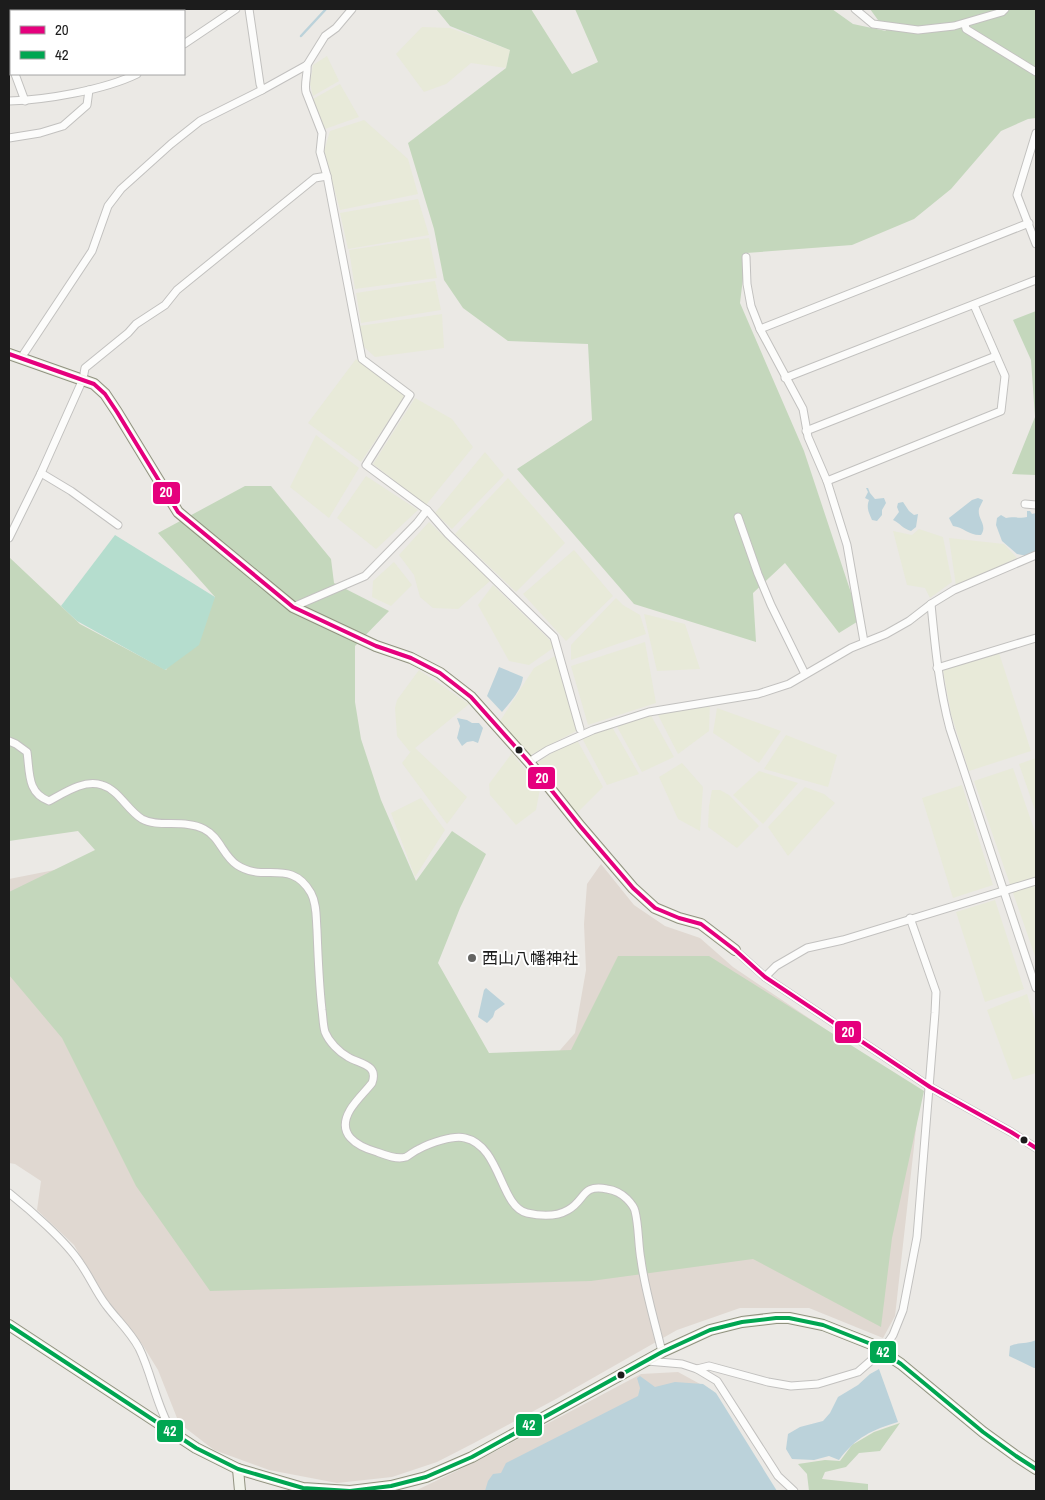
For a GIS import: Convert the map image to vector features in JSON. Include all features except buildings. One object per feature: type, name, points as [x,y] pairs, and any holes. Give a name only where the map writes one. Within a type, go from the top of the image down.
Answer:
[{"type":"main road","points":[[9,354],[94,384],[105,394],[117,412],[178,512],[293,606],[376,646],[411,658],[440,673],[471,697],[529,762],[633,888],[655,908],[679,918],[701,924],[735,950]]},
{"type":"main road","points":[[9,1325],[196,1448],[238,1468],[302,1488],[350,1491],[391,1486],[426,1477],[472,1457],[662,1352],[710,1330],[742,1322],[776,1318],[801,1319],[817,1323],[856,1337],[882,1351],[901,1364],[983,1432],[1036,1469]]},
{"type":"main road","points":[[238,1468],[240,1491]]},
{"type":"street","points":[[185,43],[236,9]]},
{"type":"street","points":[[249,9],[262,90]]},
{"type":"street","points":[[21,358],[92,251],[108,206],[121,189],[200,121],[307,65],[325,36],[336,28],[352,9]]},
{"type":"street","points":[[855,9],[873,24],[918,30],[965,24],[1002,12],[1005,9]]},
{"type":"street","points":[[965,24],[966,29],[1036,72]]},
{"type":"street","points":[[307,65],[306,92],[322,133],[320,152],[327,176],[362,359],[410,395],[366,465],[427,510],[448,534],[554,637],[580,729]]},
{"type":"street","points":[[16,75],[25,101]]},
{"type":"street","points":[[9,101],[25,101],[90,90],[134,75]]},
{"type":"street","points":[[9,138],[40,134],[63,126],[87,104],[90,90]]},
{"type":"street","points":[[1036,133],[1017,195],[1036,244]]},
{"type":"street","points":[[9,538],[41,473],[83,379],[85,368],[128,333],[136,324],[165,305],[177,290],[315,178],[327,176]]},
{"type":"street","points":[[760,329],[1029,223]]},
{"type":"street","points":[[746,257],[747,284],[751,306],[760,329],[803,409],[806,431],[827,481],[847,544],[864,642]]},
{"type":"street","points":[[785,378],[1036,280]]},
{"type":"street","points":[[827,481],[1001,411],[1005,376],[974,305]]},
{"type":"street","points":[[806,431],[996,356]]},
{"type":"street","points":[[41,473],[71,491],[118,525]]},
{"type":"street","points":[[1025,504],[1036,505]]},
{"type":"street","points":[[293,606],[365,576],[417,523],[427,510]]},
{"type":"street","points":[[738,517],[771,605],[805,674]]},
{"type":"street","points":[[529,762],[548,750],[593,730],[649,712],[758,694],[789,684],[864,642],[886,634],[909,621],[931,604],[954,590],[1036,555]]},
{"type":"street","points":[[931,604],[937,668],[950,729],[1036,988]]},
{"type":"street","points":[[937,668],[1036,638]]},
{"type":"street","points":[[9,741],[27,752],[32,788],[40,798],[49,801],[73,788],[94,783],[102,785],[117,794],[141,818],[149,822],[188,824],[204,829],[214,836],[227,855],[238,865],[255,872],[296,876],[306,885],[315,905],[318,964],[325,1031],[336,1048],[347,1057],[365,1064],[372,1070],[372,1084],[350,1110],[346,1121],[347,1132],[352,1140],[361,1147],[398,1158],[406,1157],[434,1141],[463,1137],[475,1141],[486,1151],[513,1204],[517,1209],[526,1213],[546,1215],[566,1211],[575,1206],[586,1192],[594,1187],[613,1190],[627,1198],[635,1209],[641,1262],[662,1352]]},
{"type":"street","points":[[765,977],[776,966],[807,948],[843,940],[1036,881]]},
{"type":"street","points":[[698,1369],[709,1366],[768,1382],[791,1386],[818,1384],[858,1372],[882,1351],[893,1335],[903,1310],[917,1237],[936,992],[910,918]]},
{"type":"street","points":[[735,950],[765,977],[930,1087],[1036,1148]]},
{"type":"street","points":[[9,1193],[59,1238],[80,1262],[95,1290],[125,1326],[138,1347],[153,1382],[165,1419],[173,1432]]},
{"type":"street","points":[[646,1361],[682,1364],[698,1369],[717,1381],[778,1476],[794,1491]]},
{"type":"shaded area","points":[[9,561],[77,628],[167,674],[181,673],[224,607],[350,711],[433,965],[489,1059],[554,1057],[575,1033],[586,970],[584,924],[587,884],[601,864],[634,905],[665,926],[700,938],[733,967],[920,1093],[895,1316],[883,1338],[809,1308],[740,1308],[677,1330],[474,1443],[437,1462],[392,1477],[337,1483],[269,1470],[214,1450],[179,1423],[158,1370],[142,1344],[106,1300],[74,1245],[37,1210],[41,1181],[15,1164],[9,1163],[9,879],[100,861]]},
{"type":"shaded area","points":[[678,1372],[713,1391],[769,1491],[406,1491],[417,1490],[473,1463],[641,1374]]},
{"type":"green space","points":[[436,9],[531,9],[572,74],[598,62],[575,9],[832,9],[853,24],[886,31],[870,9],[1036,9],[1036,118],[1028,119],[1001,131],[951,189],[914,219],[852,245],[746,253],[740,303],[804,451],[860,620],[839,633],[785,563],[753,593],[756,642],[634,604],[517,469],[592,420],[588,344],[508,341],[463,308],[444,280],[434,229],[408,143],[506,68],[510,50],[450,26]]},
{"type":"green space","points":[[422,27],[450,28],[510,50],[506,68],[471,63],[446,84],[424,92],[396,54]]},
{"type":"green space","points":[[327,56],[339,81],[313,96],[310,84],[313,65]]},
{"type":"green space","points":[[340,84],[359,117],[325,129],[313,99]]},
{"type":"green space","points":[[364,120],[408,159],[418,194],[340,210],[324,151],[330,131]]},
{"type":"green space","points":[[418,199],[429,235],[348,249],[340,213]]},
{"type":"green space","points":[[429,238],[437,278],[355,289],[349,250]]},
{"type":"green space","points":[[435,281],[441,310],[361,323],[356,293]]},
{"type":"green space","points":[[1036,311],[1036,475],[1012,474],[1035,417],[1031,360],[1013,320]]},
{"type":"green space","points":[[442,314],[444,348],[375,357],[361,344],[359,326]]},
{"type":"green space","points":[[356,359],[407,393],[361,462],[308,423]]},
{"type":"green space","points":[[415,398],[452,419],[473,447],[426,505],[373,464]]},
{"type":"green space","points":[[316,435],[359,468],[329,518],[290,487]]},
{"type":"green space","points":[[485,452],[504,475],[452,529],[435,513]]},
{"type":"green space","points":[[366,476],[418,510],[376,549],[337,518]]},
{"type":"green space","points":[[508,478],[565,543],[516,592],[455,534]]},
{"type":"green space","points":[[245,486],[271,486],[331,559],[334,583],[389,611],[355,646],[355,702],[361,739],[381,800],[416,881],[452,831],[486,854],[460,908],[438,963],[489,1053],[571,1050],[618,956],[709,956],[924,1091],[892,1238],[881,1327],[753,1259],[591,1281],[210,1291],[136,1186],[62,1038],[9,975],[9,892],[95,850],[78,831],[9,841],[9,557],[80,624],[166,670],[215,597],[158,533]]},
{"type":"green space","points":[[429,522],[490,581],[458,609],[433,608],[420,597],[414,575],[399,555]]},
{"type":"green space","points":[[919,529],[943,537],[952,582],[930,598],[925,588],[907,585],[893,531],[912,535]]},
{"type":"green space","points":[[115,535],[215,597],[199,645],[165,670],[77,621],[61,606]]},
{"type":"green space","points":[[949,538],[1004,544],[1017,558],[956,586]]},
{"type":"green space","points":[[574,550],[613,596],[566,641],[523,594]]},
{"type":"green space","points":[[394,562],[412,585],[391,606],[372,597],[373,581]]},
{"type":"green space","points":[[493,585],[556,646],[529,665],[509,661],[478,605]]},
{"type":"green space","points":[[616,598],[623,605],[640,615],[646,634],[571,660],[571,645]]},
{"type":"green space","points":[[644,614],[685,624],[700,669],[657,671]]},
{"type":"green space","points":[[645,642],[656,703],[588,725],[571,666]]},
{"type":"green space","points":[[999,653],[1031,751],[969,771],[951,714],[943,670]]},
{"type":"green space","points":[[555,656],[566,694],[580,729],[525,758],[500,721],[534,668]]},
{"type":"green space","points":[[419,670],[469,704],[415,748],[467,797],[447,824],[402,763],[412,750],[410,752],[397,736],[395,708],[397,700]]},
{"type":"green space","points":[[710,702],[709,731],[678,754],[656,711]]},
{"type":"green space","points":[[717,708],[781,731],[759,763],[713,733]]},
{"type":"green space","points":[[649,712],[674,757],[642,772],[615,723]]},
{"type":"green space","points":[[612,727],[639,774],[607,785],[582,738]]},
{"type":"green space","points":[[786,735],[837,755],[828,787],[764,769]]},
{"type":"green space","points":[[576,738],[603,787],[576,814],[536,763]]},
{"type":"green space","points":[[512,753],[540,789],[536,810],[516,825],[490,795],[489,784]]},
{"type":"green space","points":[[1036,758],[1036,813],[1019,764]]},
{"type":"green space","points":[[682,763],[703,787],[700,831],[678,819],[659,777]]},
{"type":"green space","points":[[1013,768],[1036,835],[1036,959],[974,781]]},
{"type":"green space","points":[[759,771],[798,783],[763,824],[733,795]]},
{"type":"green space","points":[[962,785],[993,885],[953,898],[922,798]]},
{"type":"green space","points":[[805,787],[824,794],[835,803],[788,856],[768,827]]},
{"type":"green space","points":[[712,790],[720,790],[729,795],[759,826],[737,848],[708,827]]},
{"type":"green space","points":[[421,798],[445,830],[415,877],[391,813]]},
{"type":"green space","points":[[995,900],[1024,989],[985,1002],[956,912]]},
{"type":"green space","points":[[1027,994],[1036,1024],[1036,1073],[1013,1080],[987,1010]]},
{"type":"green space","points":[[900,1423],[880,1451],[859,1453],[846,1467],[825,1472],[822,1479],[868,1484],[868,1491],[809,1491],[807,1474],[798,1464],[825,1460],[840,1461],[852,1445],[874,1432]]},
{"type":"water","points":[[866,488],[868,488],[875,499],[884,498],[886,503],[882,510],[882,515],[877,521],[872,520],[869,513],[869,500],[865,498],[868,492]]},
{"type":"water","points":[[978,498],[983,500],[979,509],[979,516],[983,525],[981,535],[953,526],[949,518],[972,500]]},
{"type":"water","points":[[903,502],[914,515],[918,514],[916,527],[911,531],[893,520],[899,512],[898,503]]},
{"type":"water","points":[[1027,511],[1030,511],[1032,514],[1036,513],[1036,552],[1027,556],[1017,554],[1002,541],[996,525],[997,518],[1001,515],[1006,518],[1024,518],[1027,517]]},
{"type":"water","points":[[499,667],[523,677],[518,691],[502,712],[487,696]]},
{"type":"water","points":[[457,718],[472,723],[479,723],[483,728],[478,743],[473,741],[467,742],[462,746],[457,738],[460,726]]},
{"type":"water","points":[[486,988],[505,1004],[495,1011],[493,1017],[487,1023],[478,1017]]},
{"type":"water","points":[[1036,1340],[1036,1368],[1009,1356],[1010,1346]]},
{"type":"water","points":[[879,1369],[898,1422],[865,1435],[852,1445],[839,1460],[829,1456],[814,1460],[792,1459],[786,1449],[788,1434],[800,1427],[823,1421],[830,1413],[838,1397]]},
{"type":"water","points":[[640,1376],[655,1387],[675,1382],[703,1384],[716,1393],[777,1491],[485,1491],[488,1481],[493,1474],[501,1473],[506,1463],[638,1396],[640,1388],[637,1378]]},
{"type":"waterway","points":[[301,36],[326,9]]},
{"type":"transit line","name":"20","points":[[9,354],[94,384],[105,394],[117,412],[178,512],[293,607],[376,646],[411,658],[440,673],[471,697],[529,762],[633,888],[655,908],[679,918],[701,924],[735,950],[765,977],[930,1087],[1036,1148]]},
{"type":"transit line","name":"42","points":[[9,1325],[196,1448],[238,1469],[303,1488],[350,1491],[391,1486],[426,1477],[472,1457],[662,1352],[710,1330],[742,1322],[776,1318],[789,1318],[823,1325],[871,1344],[901,1364],[983,1432],[1036,1469]]},
{"type":"place","name":"西山八幡神社","points":[[472,958]]}]
